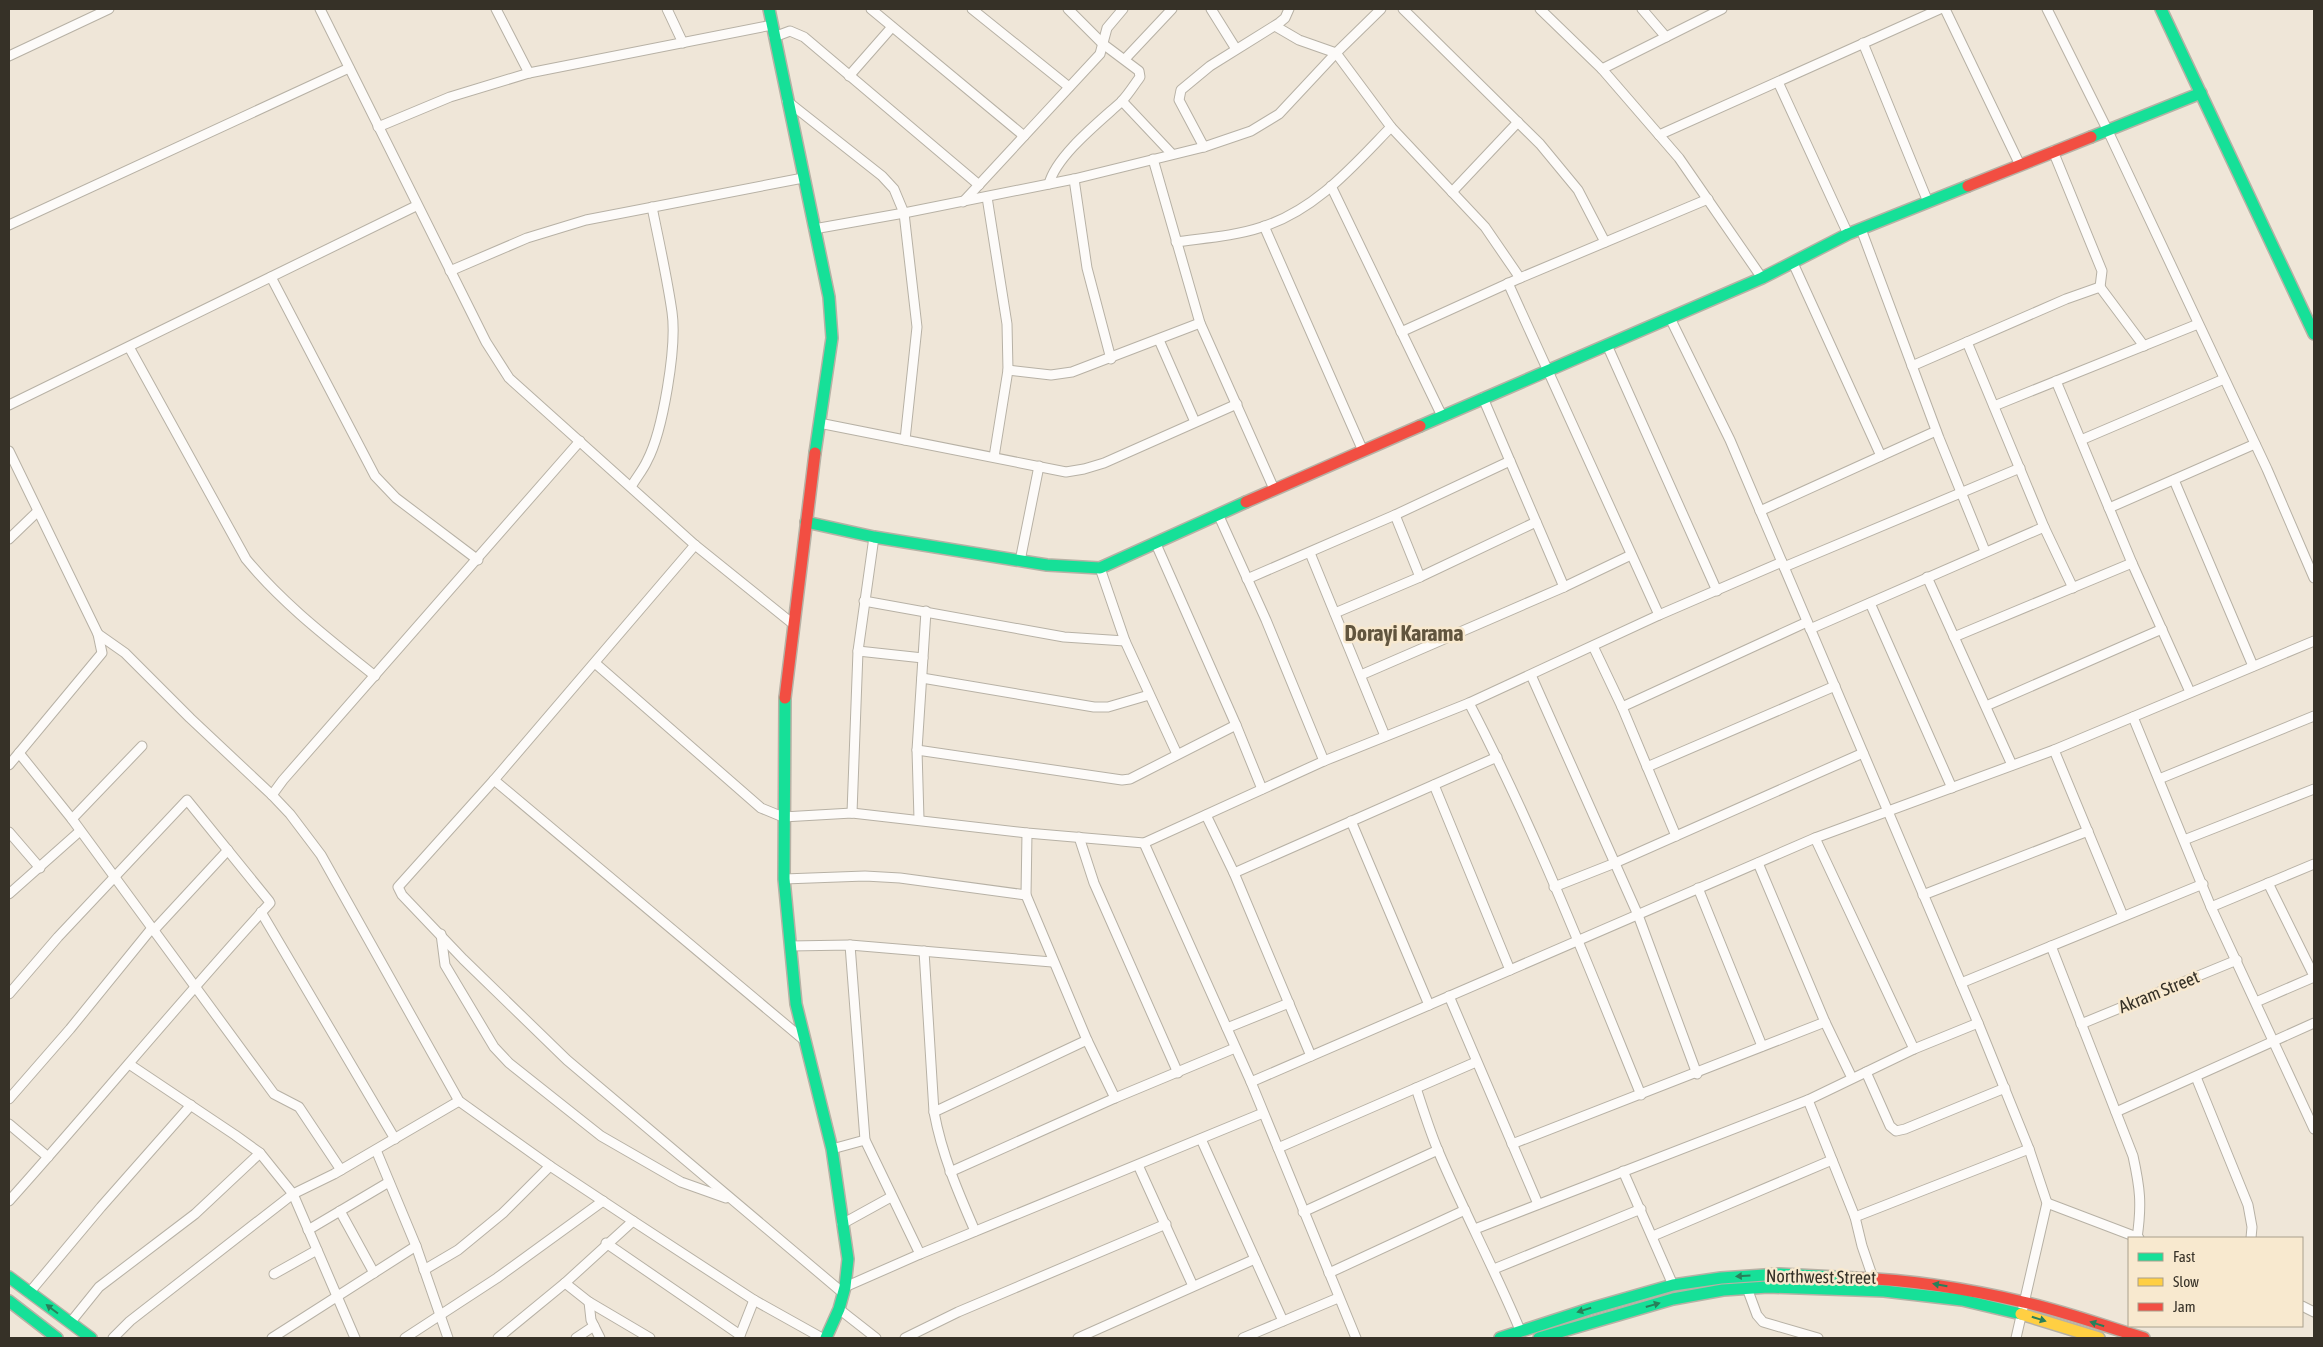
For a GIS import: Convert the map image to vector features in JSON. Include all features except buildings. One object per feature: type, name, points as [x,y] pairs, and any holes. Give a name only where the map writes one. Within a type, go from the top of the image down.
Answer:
[{"type":"street","points":[[9,56],[109,9]]},
{"type":"street","points":[[320,9],[416,206],[486,342],[509,378],[695,545],[794,624]]},
{"type":"street","points":[[496,9],[529,73]]},
{"type":"street","points":[[667,9],[683,43]]},
{"type":"street","points":[[98,634],[125,653],[190,718],[272,795],[321,855],[381,960],[424,1043],[459,1101],[550,1166],[754,1300],[824,1338],[839,1309],[844,1290],[848,1259],[832,1149],[796,1004],[784,879],[783,817],[785,694],[819,423],[832,338],[829,296],[802,178],[769,9]]},
{"type":"street","points":[[871,9],[1024,136]]},
{"type":"street","points":[[972,9],[1068,87]]},
{"type":"street","points":[[1049,184],[1054,169],[1104,116],[1122,101],[1140,77],[1139,71],[1103,44],[1068,9]]},
{"type":"street","points":[[963,202],[1100,54],[1107,28],[1123,9]]},
{"type":"street","points":[[1125,59],[1172,9]]},
{"type":"street","points":[[1211,9],[1236,49]]},
{"type":"street","points":[[1204,147],[1179,100],[1179,95],[1193,78],[1275,26],[1284,18],[1289,9]]},
{"type":"street","points":[[814,228],[963,202],[1074,179],[1204,147],[1259,128],[1272,120],[1381,9]]},
{"type":"street","points":[[1403,9],[1540,144],[1578,190],[1605,242]]},
{"type":"street","points":[[1540,9],[1602,69],[1679,158],[1762,278]]},
{"type":"street","points":[[1642,9],[1666,37]]},
{"type":"street","points":[[1602,69],[1722,9]]},
{"type":"street","points":[[1659,135],[1940,9]]},
{"type":"street","points":[[1945,9],[2020,164]]},
{"type":"street","points":[[2047,9],[2107,129],[2255,444],[2314,578]]},
{"type":"street","points":[[2161,9],[2314,334]]},
{"type":"street","points":[[378,127],[450,96],[529,73],[772,25]]},
{"type":"street","points":[[1275,26],[1293,37],[1336,53],[1391,127],[1485,227],[1520,278]]},
{"type":"street","points":[[849,76],[892,27]]},
{"type":"street","points":[[774,38],[790,31],[796,32],[979,185]]},
{"type":"street","points":[[1863,44],[1928,202]]},
{"type":"street","points":[[9,225],[349,68]]},
{"type":"street","points":[[1778,82],[1848,234]]},
{"type":"street","points":[[806,522],[874,537],[1020,561],[1047,565],[1100,568],[1274,489],[1762,278],[1848,234],[2107,129],[2202,94]]},
{"type":"street","points":[[787,101],[882,176],[894,189],[904,213],[918,327],[905,440]]},
{"type":"street","points":[[1122,101],[1172,154]]},
{"type":"street","points":[[1452,192],[1518,122]]},
{"type":"street","points":[[1176,242],[1243,232],[1264,226],[1302,209],[1331,186],[1391,127]]},
{"type":"street","points":[[2053,151],[2102,271],[2100,287],[2144,346]]},
{"type":"street","points":[[1153,159],[1200,323],[1274,489]]},
{"type":"street","points":[[450,270],[527,238],[586,220],[802,178]]},
{"type":"street","points":[[1074,179],[1088,268],[1111,358]]},
{"type":"street","points":[[1331,186],[1442,416]]},
{"type":"street","points":[[987,197],[1006,309],[1008,370],[994,457]]},
{"type":"street","points":[[1401,332],[1508,283],[1708,199]]},
{"type":"street","points":[[9,405],[416,206]]},
{"type":"street","points":[[631,486],[648,460],[655,440],[668,384],[673,334],[672,313],[652,207]]},
{"type":"street","points":[[1264,226],[1363,451]]},
{"type":"street","points":[[1861,229],[1936,431],[1985,551]]},
{"type":"street","points":[[1793,263],[1881,456]]},
{"type":"street","points":[[271,278],[375,476],[396,498],[478,560]]},
{"type":"street","points":[[1508,283],[1659,615]]},
{"type":"street","points":[[1912,366],[2100,287]]},
{"type":"street","points":[[1670,318],[1730,440],[1978,1023],[2029,1149],[2047,1203],[2016,1338]]},
{"type":"street","points":[[1008,370],[1061,374],[1111,358],[1200,323]]},
{"type":"street","points":[[1994,406],[2198,324]]},
{"type":"street","points":[[1159,340],[1195,422]]},
{"type":"street","points":[[1967,342],[2044,527],[2073,588]]},
{"type":"street","points":[[1607,345],[1717,590]]},
{"type":"street","points":[[129,347],[246,559],[265,582],[292,609],[375,676]]},
{"type":"street","points":[[2081,440],[2224,378]]},
{"type":"street","points":[[2056,381],[2132,563],[2190,692]]},
{"type":"street","points":[[1483,398],[1564,587]]},
{"type":"street","points":[[819,423],[1066,472],[1084,470],[1237,404]]},
{"type":"street","points":[[1760,511],[1936,431]]},
{"type":"street","points":[[272,795],[580,441]]},
{"type":"street","points":[[2109,508],[2255,444]]},
{"type":"street","points":[[9,452],[98,634],[102,652],[9,765]]},
{"type":"street","points":[[1247,580],[1395,515],[1510,461]]},
{"type":"street","points":[[1020,561],[1039,466]]},
{"type":"street","points":[[595,663],[761,808],[783,817],[852,813],[1027,833],[1144,843],[1324,761],[1470,703],[1717,590],[2020,468]]},
{"type":"street","points":[[2174,480],[2253,666]]},
{"type":"street","points":[[9,539],[37,512]]},
{"type":"street","points":[[1218,514],[1324,761]]},
{"type":"street","points":[[1395,515],[1420,576]]},
{"type":"street","points":[[1334,614],[1536,522]]},
{"type":"street","points":[[1622,707],[2044,527]]},
{"type":"street","points":[[852,813],[858,651],[874,537]]},
{"type":"street","points":[[1156,544],[1236,724],[1262,789]]},
{"type":"street","points":[[695,545],[494,780],[398,887],[402,895],[463,959],[567,1060],[731,1199],[844,1290]]},
{"type":"street","points":[[1310,553],[1385,736]]},
{"type":"street","points":[[1361,675],[1564,587],[1631,555]]},
{"type":"street","points":[[1954,637],[2132,563]]},
{"type":"street","points":[[1100,568],[1125,641],[1177,754]]},
{"type":"street","points":[[1927,577],[2012,765]]},
{"type":"street","points":[[864,601],[1064,637],[1125,641]]},
{"type":"street","points":[[1870,602],[1952,788]]},
{"type":"street","points":[[919,820],[917,750],[926,611]]},
{"type":"street","points":[[1986,706],[2162,629]]},
{"type":"street","points":[[1250,1082],[1815,838],[2054,750],[2314,641]]},
{"type":"street","points":[[1593,646],[1622,707],[1676,836]]},
{"type":"street","points":[[858,651],[923,658]]},
{"type":"street","points":[[1530,675],[1638,915],[1697,1074]]},
{"type":"street","points":[[922,678],[1094,707],[1108,708],[1149,695]]},
{"type":"street","points":[[1647,767],[1834,686]]},
{"type":"street","points":[[1470,703],[1497,756],[1578,940],[1641,1095]]},
{"type":"street","points":[[2159,779],[2314,716]]},
{"type":"street","points":[[2133,717],[2211,907],[2256,1002],[2273,1043],[2313,1123]]},
{"type":"street","points":[[917,750],[1112,780],[1130,779],[1236,724]]},
{"type":"street","points":[[72,819],[142,746]]},
{"type":"street","points":[[2054,750],[2123,916]]},
{"type":"street","points":[[20,753],[72,819],[274,1094],[299,1108],[341,1170]]},
{"type":"street","points":[[1554,887],[1616,863],[1863,753]]},
{"type":"street","points":[[1234,873],[1497,756]]},
{"type":"street","points":[[494,780],[804,1040]]},
{"type":"street","points":[[1434,785],[1510,970]]},
{"type":"street","points":[[2184,840],[2314,789]]},
{"type":"street","points":[[9,994],[114,877],[187,800],[269,902],[9,1201]]},
{"type":"street","points":[[1206,815],[1234,873],[1311,1056]]},
{"type":"street","points":[[1351,821],[1429,1005]]},
{"type":"street","points":[[9,894],[80,831]]},
{"type":"street","points":[[1923,894],[2088,831]]},
{"type":"street","points":[[9,832],[40,868]]},
{"type":"street","points":[[1027,833],[1026,895],[1052,962],[1087,1040],[1116,1098]]},
{"type":"street","points":[[1079,837],[1094,883],[1178,1074]]},
{"type":"street","points":[[1815,838],[1914,1049]]},
{"type":"street","points":[[1144,843],[1264,1113],[1338,1298],[1356,1338]]},
{"type":"street","points":[[9,1099],[153,929],[228,850]]},
{"type":"street","points":[[1758,863],[1825,1022],[1852,1078]]},
{"type":"street","points":[[2211,907],[2314,864]]},
{"type":"street","points":[[784,879],[865,876],[900,878],[1026,895]]},
{"type":"street","points":[[2256,1002],[2314,976],[2268,883]]},
{"type":"street","points":[[1961,983],[2203,884]]},
{"type":"street","points":[[1698,888],[1762,1046]]},
{"type":"street","points":[[261,912],[395,1139]]},
{"type":"street","points":[[441,934],[445,965],[494,1047],[509,1063],[601,1136],[681,1182],[731,1199]]},
{"type":"street","points":[[790,946],[850,945],[1052,962]]},
{"type":"street","points":[[850,945],[865,1140],[920,1254]]},
{"type":"street","points":[[2051,946],[2133,1156],[2141,1192],[2142,1209],[2138,1237]]},
{"type":"street","points":[[924,951],[934,1112],[939,1139],[950,1172],[975,1231]]},
{"type":"street","name":"Akram Street","points":[[2081,1024],[2236,960]]},
{"type":"street","points":[[1449,996],[1538,1204]]},
{"type":"street","points":[[1227,1028],[1289,1003]]},
{"type":"street","points":[[1512,1144],[1697,1074],[1825,1022]]},
{"type":"street","points":[[1475,1229],[1808,1100],[1914,1049],[1978,1023]]},
{"type":"street","points":[[2116,1112],[2314,1023]]},
{"type":"street","points":[[934,1112],[1087,1040]]},
{"type":"street","points":[[950,1172],[1116,1098],[1178,1074],[1235,1048]]},
{"type":"street","points":[[1278,1148],[1476,1062]]},
{"type":"street","points":[[129,1064],[260,1154],[293,1194],[355,1338]]},
{"type":"street","points":[[1866,1072],[1890,1126],[1896,1131],[2005,1088]]},
{"type":"street","points":[[2196,1077],[2248,1205],[2252,1227],[2251,1237]]},
{"type":"street","points":[[1416,1088],[1438,1150],[1520,1330]]},
{"type":"street","points":[[1808,1100],[1855,1217],[1873,1278]]},
{"type":"street","points":[[112,1338],[130,1321],[293,1194],[341,1170],[459,1101]]},
{"type":"street","points":[[29,1292],[191,1105]]},
{"type":"street","points":[[844,1290],[920,1254],[1264,1113]]},
{"type":"street","points":[[9,1124],[48,1158]]},
{"type":"street","points":[[1201,1139],[1283,1322]]},
{"type":"street","points":[[832,1149],[865,1140]]},
{"type":"street","points":[[1855,1217],[2029,1149]]},
{"type":"street","points":[[376,1150],[416,1246],[448,1338]]},
{"type":"street","points":[[1303,1212],[1438,1150]]},
{"type":"street","points":[[70,1323],[99,1287],[195,1214],[260,1154]]},
{"type":"street","points":[[1653,1236],[1832,1160]]},
{"type":"street","points":[[1138,1165],[1193,1286]]},
{"type":"street","points":[[424,1270],[458,1250],[496,1219],[550,1166]]},
{"type":"street","points":[[1623,1171],[1673,1285]]},
{"type":"street","points":[[308,1230],[389,1182]]},
{"type":"street","points":[[842,1224],[891,1197]]},
{"type":"street","points":[[405,1338],[497,1278],[603,1201]]},
{"type":"street","points":[[2047,1203],[2135,1237]]},
{"type":"street","points":[[1494,1270],[1641,1209]]},
{"type":"street","points":[[1329,1273],[1464,1210]]},
{"type":"street","points":[[340,1211],[374,1272]]},
{"type":"street","points":[[498,1338],[565,1283],[606,1243],[633,1221]]},
{"type":"street","points":[[905,1338],[958,1312],[1166,1224]]},
{"type":"street","points":[[606,1243],[740,1336],[754,1300]]},
{"type":"street","points":[[272,1338],[416,1246]]},
{"type":"street","points":[[274,1274],[317,1250]]},
{"type":"street","points":[[1078,1338],[1255,1259]]},
{"type":"street","name":"Northwest Street","points":[[1500,1338],[1520,1330],[1673,1285],[1721,1278],[1779,1274],[1926,1282],[2144,1338]]},
{"type":"street","points":[[9,1277],[91,1338]]},
{"type":"street","points":[[565,1283],[590,1302],[650,1338]]},
{"type":"street","name":"Northwest Street","points":[[1539,1338],[1553,1336],[1673,1299],[1723,1290],[1768,1287],[1884,1291],[2023,1308],[2099,1338]]},
{"type":"street","points":[[1747,1288],[1757,1315],[1763,1322],[1818,1338]]},
{"type":"street","points":[[1243,1338],[1338,1298]]},
{"type":"street","points":[[9,1301],[57,1338]]},
{"type":"street","points":[[590,1302],[589,1312],[600,1338]]},
{"type":"street","points":[[839,1309],[876,1338]]},
{"type":"street","points":[[576,1338],[594,1326]]},
{"type":"traffic: fast","points":[[769,9],[829,297],[832,338],[815,453]]},
{"type":"traffic: fast","points":[[2161,9],[2314,334]]},
{"type":"traffic: fast","points":[[2091,137],[2201,93]]},
{"type":"traffic: fast","points":[[1420,426],[1762,278],[1848,234],[1968,186]]},
{"type":"traffic: fast","points":[[806,522],[874,537],[1047,565],[1100,568],[1246,502]]},
{"type":"traffic: fast","points":[[785,698],[784,879],[796,1004],[832,1149],[848,1259],[845,1287],[839,1309],[826,1338]]},
{"type":"traffic: fast","points":[[1500,1338],[1589,1309],[1673,1285],[1721,1278],[1779,1274],[1856,1278]]},
{"type":"traffic: fast","points":[[9,1277],[91,1338]]},
{"type":"traffic: fast","points":[[1539,1338],[1673,1299],[1723,1290],[1768,1287],[1884,1291],[1962,1300],[2021,1314]]},
{"type":"traffic: fast","points":[[9,1301],[57,1338]]},
{"type":"traffic: slow","points":[[2021,1314],[2099,1338]]},
{"type":"traffic: jam","points":[[1968,186],[2091,137]]},
{"type":"traffic: jam","points":[[1246,502],[1420,426]]},
{"type":"traffic: jam","points":[[785,698],[815,453]]},
{"type":"traffic: jam","points":[[1856,1278],[1919,1283],[2002,1297],[2054,1310],[2144,1338]]},
{"type":"district","name":"Dorayi Karama","points":[[1404,633]]}]
